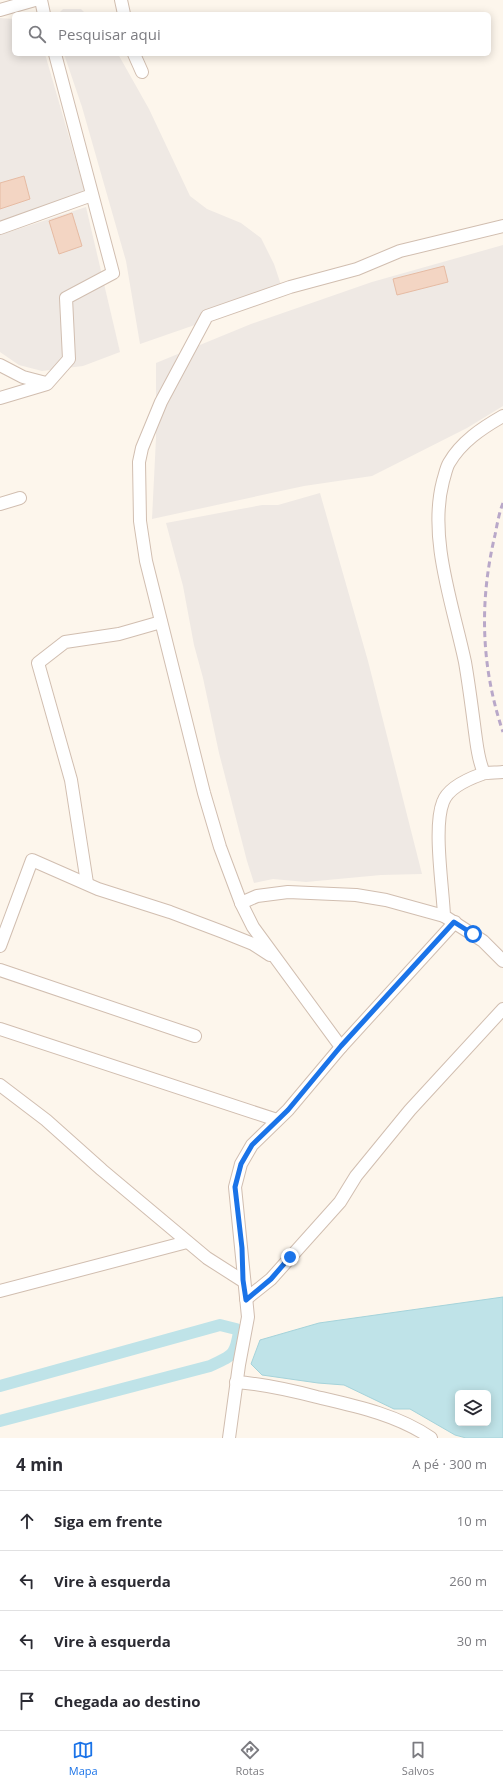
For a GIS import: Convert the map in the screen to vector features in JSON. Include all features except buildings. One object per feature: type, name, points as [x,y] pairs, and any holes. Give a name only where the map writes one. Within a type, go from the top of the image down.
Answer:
[{"type":"street","points":[[0,10],[35,0]]},
{"type":"street","points":[[41,0],[44,12]]},
{"type":"street","points":[[121,0],[124,12]]},
{"type":"street","points":[[0,398],[48,384],[69,359],[66,298],[113,273],[56,56]]},
{"type":"street","points":[[135,56],[142,72]]},
{"type":"street","points":[[0,228],[92,196]]},
{"type":"street","points":[[341,1046],[253,927],[241,902],[220,847],[204,793],[142,542],[140,521],[139,462],[142,448],[161,402],[207,316],[290,287],[357,269],[400,251],[503,226]]},
{"type":"street","points":[[0,365],[23,377],[48,384]]},
{"type":"street","points":[[484,773],[480,764],[465,664],[444,569],[438,529],[439,501],[448,464],[457,451],[471,436],[503,416]]},
{"type":"street","points":[[0,504],[20,498]]},
{"type":"street","points":[[87,883],[71,780],[38,663],[65,642],[119,634],[161,622]]},
{"type":"street","points":[[229,1438],[236,1382],[248,1317],[243,1280],[242,1248],[235,1187],[241,1164],[252,1145],[277,1120],[449,919],[439,845],[440,814],[443,802],[450,792],[462,783],[484,773],[492,774],[503,772]]},
{"type":"street","points":[[0,946],[32,860],[98,888],[170,912],[253,944],[276,959]]},
{"type":"street","points":[[241,902],[257,896],[288,892],[356,895],[386,900],[449,919],[483,941],[503,961]]},
{"type":"street","points":[[0,970],[195,1036]]},
{"type":"street","points":[[246,1300],[271,1279],[335,1208],[356,1176],[410,1110],[503,1008]]},
{"type":"street","points":[[0,1029],[277,1120]]},
{"type":"street","points":[[0,1085],[46,1120],[97,1166],[187,1242],[207,1258],[243,1280]]},
{"type":"street","points":[[0,1291],[187,1242]]},
{"type":"street","points":[[236,1382],[258,1384],[353,1405],[416,1428],[431,1438]]},
{"type":"shaded area","points":[[63,9],[81,9],[84,12],[60,12]]},
{"type":"shaded area","points":[[0,18],[12,19],[12,56],[46,56],[85,192],[0,222]]},
{"type":"shaded area","points":[[65,56],[119,56],[149,109],[190,196],[207,209],[241,223],[261,238],[274,264],[284,294],[140,344],[126,261],[82,107]]},
{"type":"shaded area","points":[[86,207],[120,352],[83,366],[42,371],[19,365],[0,352],[0,235]]},
{"type":"shaded area","points":[[503,245],[503,406],[467,428],[372,476],[304,486],[152,519],[156,438],[156,363],[251,324],[372,282]]},
{"type":"shaded area","points":[[320,493],[368,661],[422,874],[381,875],[306,882],[273,879],[254,883],[219,753],[203,678],[194,645],[183,586],[166,523],[262,505],[278,505]]},
{"type":"water","points":[[503,1297],[503,1438],[466,1438],[455,1435],[410,1409],[394,1409],[344,1385],[262,1375],[251,1364],[260,1340],[319,1323]]},
{"type":"waterway","points":[[0,1386],[220,1325],[236,1329],[239,1332],[234,1351],[228,1357],[210,1366],[0,1421]]},
{"type":"railway","points":[[503,503],[498,519],[490,560],[486,585],[485,610],[485,634],[490,683],[503,732]]},
{"type":"route","points":[[290,1257],[271,1279],[246,1300],[235,1187],[241,1164],[252,1145],[288,1110],[341,1046],[454,922],[473,934]]}]
